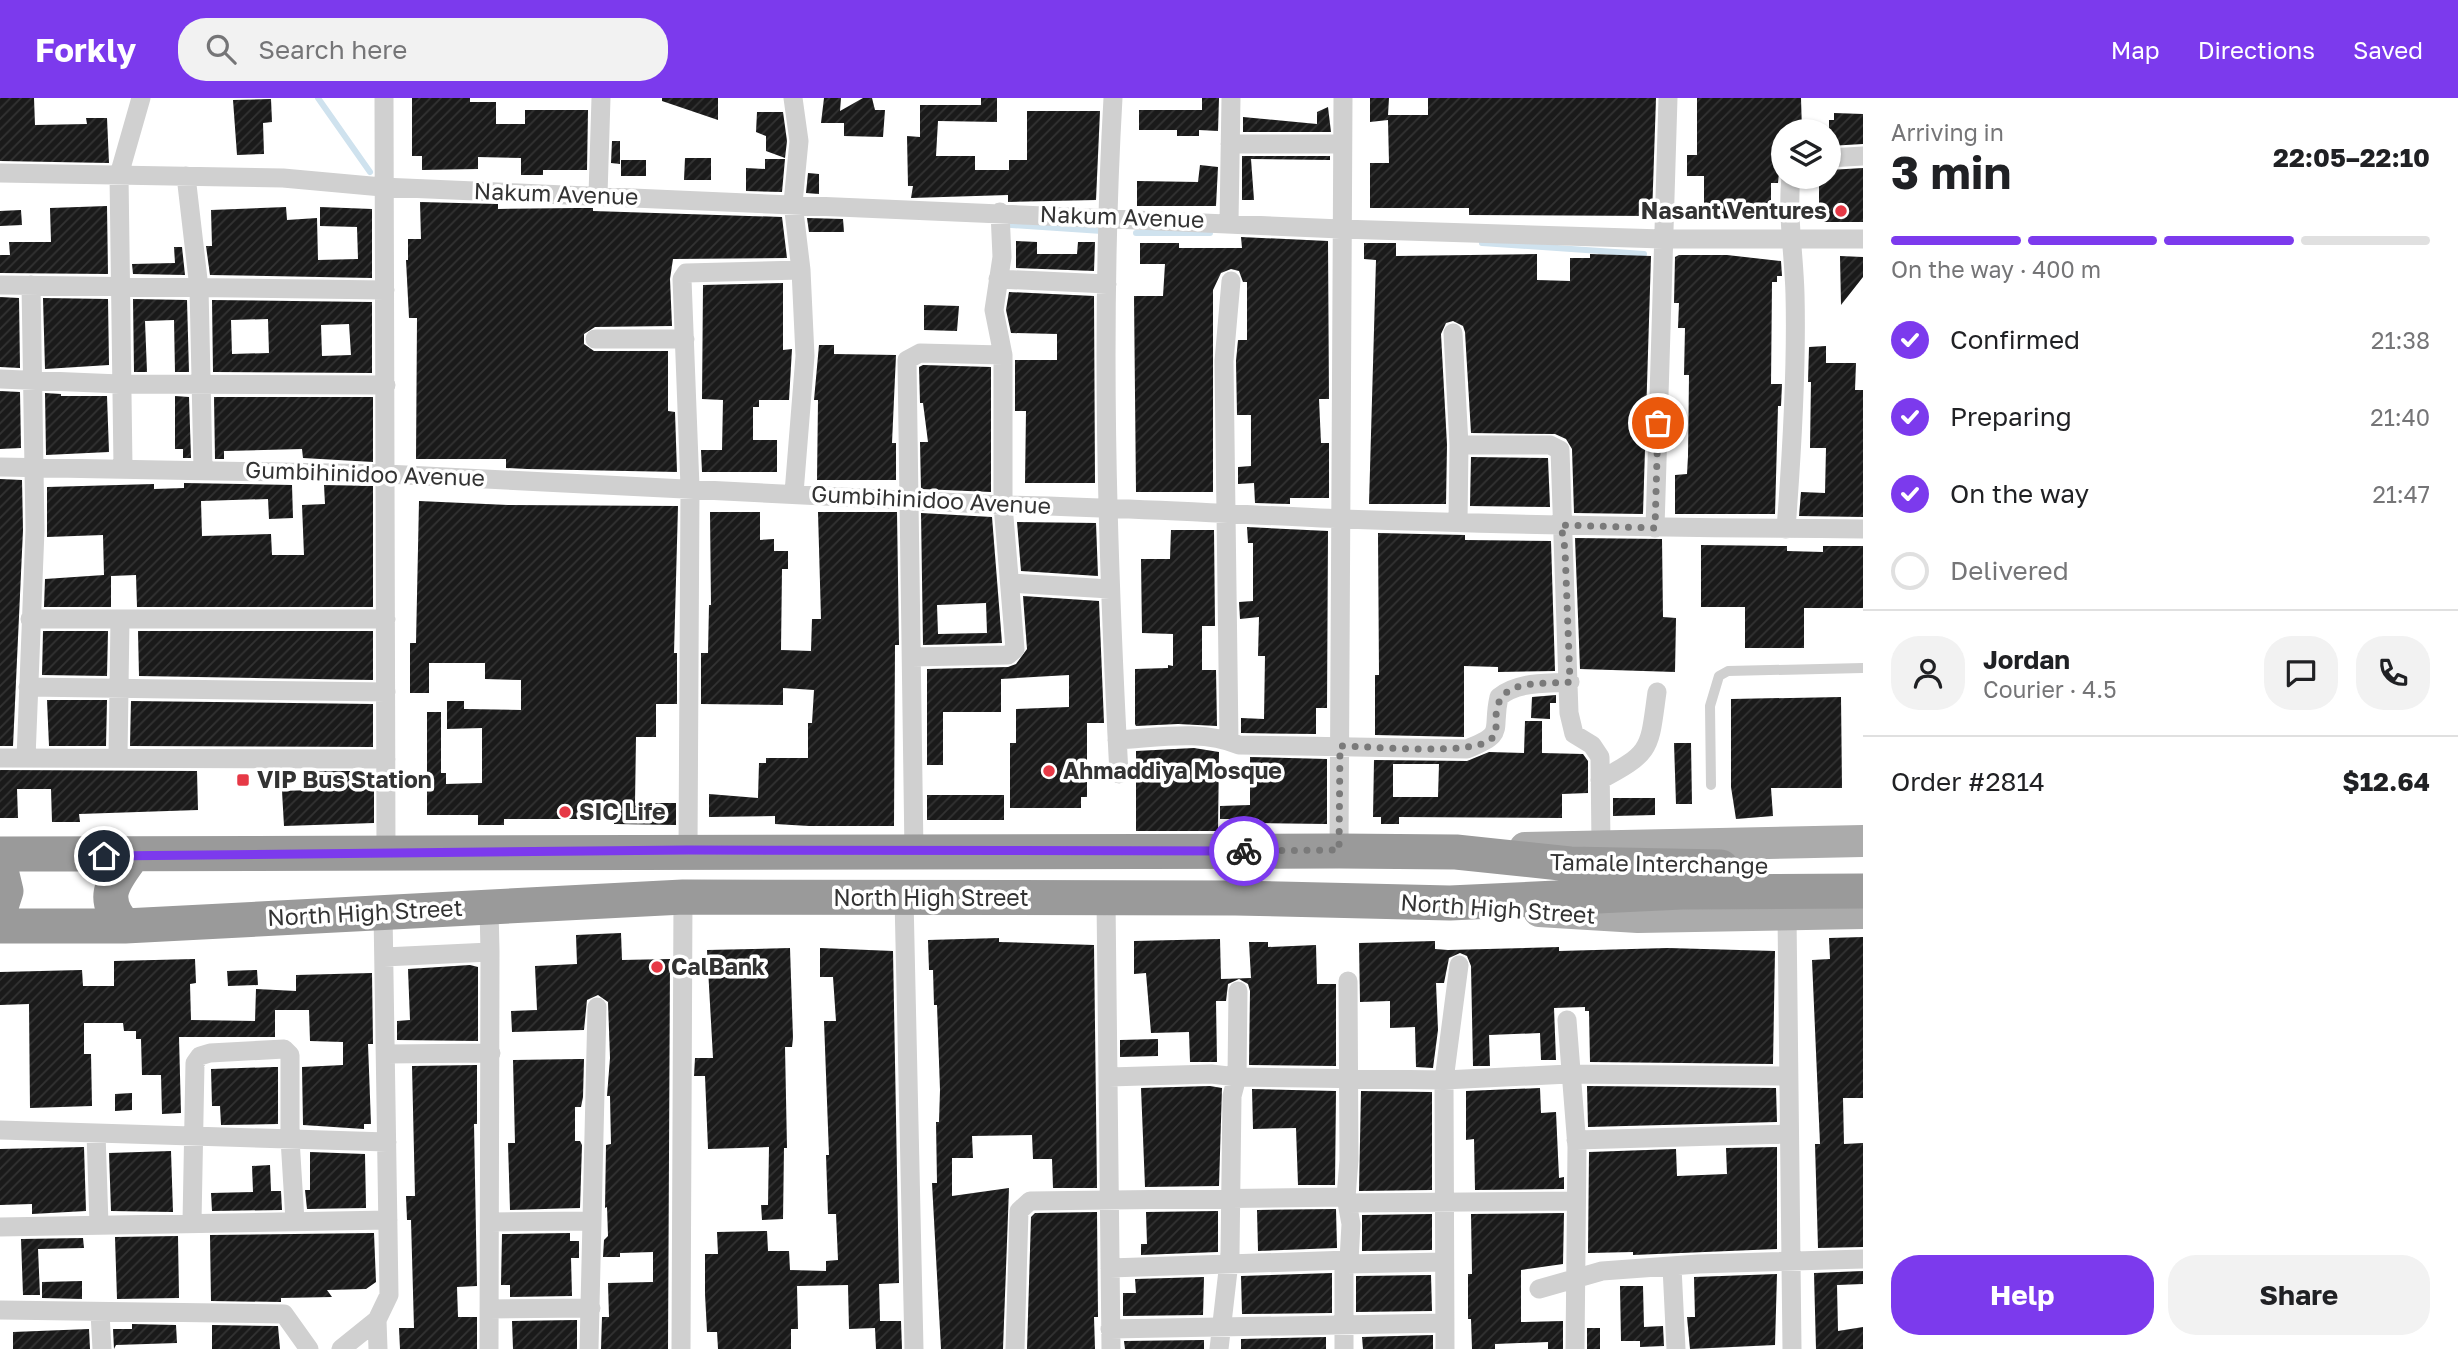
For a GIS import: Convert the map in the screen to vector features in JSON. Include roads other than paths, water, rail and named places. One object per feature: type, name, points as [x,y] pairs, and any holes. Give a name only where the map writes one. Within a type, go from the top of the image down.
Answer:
[{"type":"highway","name":"North High Street","points":[[0,854],[132,856],[688,850],[914,853],[1339,850],[1456,852]]},
{"type":"highway","name":"Tamale Interchange","points":[[1456,852],[1570,864],[1863,866]]},
{"type":"highway","points":[[125,926],[113,911],[111,887],[132,856]]},
{"type":"highway","points":[[0,866],[6,891],[0,910]]},
{"type":"highway","name":"Tamale Interchange","points":[[1450,903],[1682,892],[1863,891]]},
{"type":"highway","name":"North High Street","points":[[0,926],[125,926],[683,897],[1106,898],[1450,903]]},
{"type":"main road","name":"North High Street","points":[[1456,852],[1601,845],[1863,841]]},
{"type":"main road","name":"North High Street","points":[[1450,903],[1638,917],[1863,913]]},
{"type":"street","points":[[123,467],[118,285],[119,175],[141,98]]},
{"type":"street","points":[[384,98],[382,187],[386,385],[386,854]]},
{"type":"street","points":[[598,195],[601,98]]},
{"type":"street","points":[[793,98],[799,141],[793,203],[801,270],[804,356],[793,493]]},
{"type":"street","points":[[1113,98],[1106,217],[1106,506],[1119,774]]},
{"type":"street","points":[[1229,222],[1231,98]]},
{"type":"street","points":[[1339,850],[1343,98]]},
{"type":"street","points":[[1655,528],[1668,98]]},
{"type":"street","points":[[1230,144],[1342,144]]},
{"type":"street","points":[[1841,157],[1863,156]]},
{"type":"street","name":"Nakum Avenue","points":[[0,173],[284,178],[382,187],[1341,229],[1663,239],[1863,239]]},
{"type":"street","points":[[186,176],[199,288],[203,469]]},
{"type":"street","points":[[1786,528],[1793,419],[1790,189]]},
{"type":"street","points":[[912,657],[1012,654],[1010,583],[1003,505],[1003,355],[994,310],[1002,257],[1000,212]]},
{"type":"street","points":[[688,850],[690,487],[682,279],[686,273],[801,270]]},
{"type":"street","points":[[998,279],[1107,284]]},
{"type":"street","points":[[1229,741],[1224,361],[1231,281]]},
{"type":"street","points":[[0,285],[385,290]]},
{"type":"street","points":[[26,758],[36,530],[31,285]]},
{"type":"street","points":[[1453,333],[1459,445],[1458,522]]},
{"type":"street","points":[[596,339],[685,339]]},
{"type":"street","points":[[914,853],[907,360],[920,353],[1003,355]]},
{"type":"street","points":[[0,379],[32,378],[120,384],[386,385]]},
{"type":"street","points":[[1459,445],[1550,446],[1560,450],[1569,713],[1574,734],[1592,745],[1600,757],[1601,845]]},
{"type":"street","name":"Gumbihinidoo Avenue","points":[[0,467],[123,467],[386,474],[1342,519],[1655,528],[1863,529]]},
{"type":"street","points":[[1010,583],[1110,589]]},
{"type":"street","points":[[30,619],[386,619]]},
{"type":"street","points":[[118,757],[120,619]]},
{"type":"street","points":[[1117,740],[1199,735],[1223,737],[1238,745],[1467,748],[1490,740],[1496,732],[1496,709],[1499,697],[1506,691],[1520,686],[1570,682]]},
{"type":"street","points":[[28,687],[386,692]]},
{"type":"street","points":[[1600,780],[1626,766],[1646,749],[1657,692]]},
{"type":"street","points":[[0,758],[386,759]]},
{"type":"street","points":[[681,1349],[683,897]]},
{"type":"street","points":[[904,898],[914,1349]]},
{"type":"street","points":[[1106,898],[1111,1349]]},
{"type":"street","points":[[489,907],[489,1349]]},
{"type":"street","points":[[341,1349],[377,1320],[389,1295],[383,912]]},
{"type":"street","points":[[1787,915],[1792,1349]]},
{"type":"street","points":[[384,957],[490,952]]},
{"type":"street","points":[[1445,1349],[1444,1080],[1459,965]]},
{"type":"street","points":[[1344,1349],[1344,1271],[1348,1262],[1351,1224],[1347,1200],[1348,981]]},
{"type":"street","points":[[1219,1349],[1229,1266],[1231,1096],[1237,1077],[1238,992]]},
{"type":"street","points":[[589,1349],[597,1007]]},
{"type":"street","points":[[1567,1020],[1576,1140],[1575,1349]]},
{"type":"street","points":[[192,1222],[195,1063],[200,1056],[284,1049],[290,1055],[290,1139],[295,1221]]},
{"type":"street","points":[[386,1054],[491,1053]]},
{"type":"street","points":[[1109,1077],[1444,1080],[1569,1074],[1788,1076]]},
{"type":"street","points":[[0,1130],[387,1142]]},
{"type":"street","points":[[96,1133],[99,1224]]},
{"type":"street","points":[[1576,1140],[1789,1134]]},
{"type":"street","points":[[1014,1349],[1019,1212],[1023,1205],[1030,1201],[1231,1198],[1444,1204],[1576,1201]]},
{"type":"street","points":[[0,1227],[388,1220]]},
{"type":"street","points":[[490,1222],[591,1221]]},
{"type":"street","points":[[1539,1289],[1602,1271],[1791,1260],[1863,1259]]},
{"type":"street","points":[[1110,1268],[1444,1262]]},
{"type":"street","points":[[1672,1267],[1676,1349]]},
{"type":"street","points":[[489,1309],[591,1308]]},
{"type":"street","points":[[0,1310],[284,1314],[309,1349]]},
{"type":"street","points":[[100,1313],[102,1349]]},
{"type":"street","points":[[377,1320],[378,1349]]},
{"type":"street","points":[[1110,1329],[1445,1323]]},
{"type":"lane","points":[[1711,785],[1710,706],[1719,676],[1728,671],[1863,668]]},
{"type":"waterway","points":[[318,98],[370,172]]},
{"type":"waterway","points":[[1011,225],[1102,231]]},
{"type":"waterway","points":[[1136,233],[1210,233]]},
{"type":"waterway","points":[[1482,243],[1644,254]]},
{"type":"place","name":"Nasant Ventures","points":[[1841,211]]},
{"type":"place","name":"Ahmaddiya Mosque","points":[[1049,771]]},
{"type":"place","name":"VIP Bus Station","points":[[243,780]]},
{"type":"place","name":"SIC Life","points":[[565,812]]},
{"type":"place","name":"CalBank","points":[[657,967]]}]
